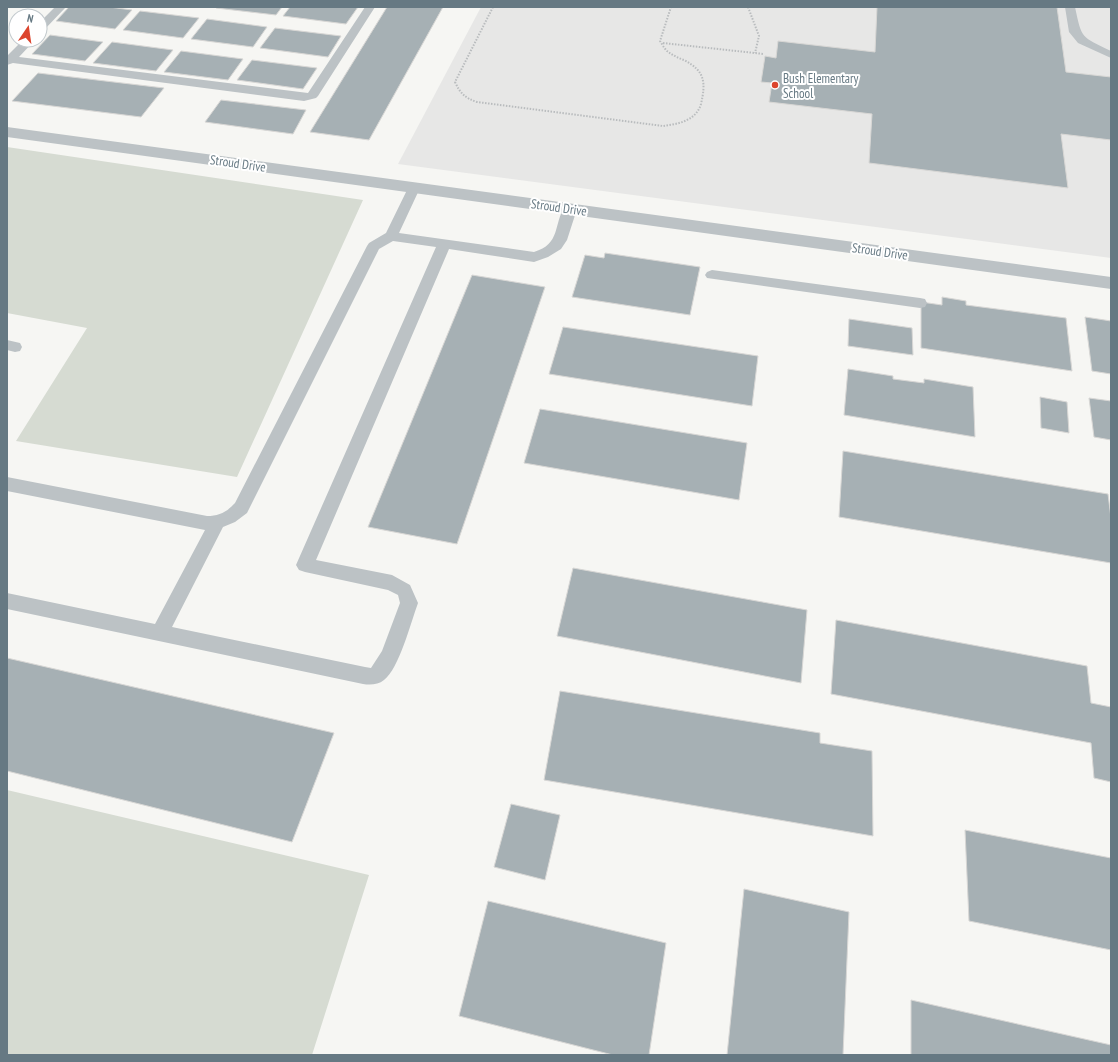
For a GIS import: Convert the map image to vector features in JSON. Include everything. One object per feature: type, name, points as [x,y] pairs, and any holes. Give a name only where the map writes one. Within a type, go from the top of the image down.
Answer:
[{"type":"street","name":"Stroud Drive","points":[[7,132],[1111,283]]},
{"type":"lane","points":[[48,20],[61,7]]},
{"type":"lane","points":[[8,61],[304,97],[312,96],[370,7]]},
{"type":"lane","points":[[1070,7],[1075,32],[1082,41],[1111,55]]},
{"type":"lane","points":[[8,61],[21,48]]},
{"type":"lane","points":[[7,484],[206,523],[217,523],[235,515],[241,508],[374,246],[391,236],[414,188]]},
{"type":"lane","points":[[391,236],[534,257],[544,255],[553,250],[558,244],[570,209]]},
{"type":"lane","points":[[7,601],[361,675],[377,675],[385,667],[409,603],[404,590],[383,580],[305,565],[444,244]]},
{"type":"lane","points":[[712,275],[920,303]]},
{"type":"lane","points":[[160,633],[217,523]]},
{"type":"path","points":[[494,7],[455,82],[459,93],[470,100],[477,102],[663,126],[683,123],[697,114],[700,109],[705,82],[701,74],[688,61],[667,50],[660,41],[671,7]]},
{"type":"path","points":[[748,7],[759,36],[755,53]]},
{"type":"path","points":[[662,43],[764,54]]},
{"type":"shaded area","name":"Bush Elementary School","points":[[481,7],[1111,7],[1111,258],[398,164]]},
{"type":"shaded area","points":[[7,147],[363,200],[237,477],[16,441],[87,328],[7,313]]},
{"type":"shaded area","points":[[7,790],[369,875],[312,1055],[7,1055]]},
{"type":"building","points":[[69,7],[109,7],[132,10],[115,29],[56,21]]},
{"type":"building","points":[[282,7],[276,15],[216,8]]},
{"type":"building","points":[[290,7],[358,7],[346,24],[283,16]]},
{"type":"building","points":[[387,7],[443,7],[369,140],[310,132]]},
{"type":"building","points":[[877,7],[1057,7],[1066,72],[1111,77],[1111,140],[1061,134],[1068,188],[869,163],[872,114],[769,102],[772,83],[761,82],[765,56],[776,58],[778,41],[875,52]]},
{"type":"building","points":[[140,11],[199,18],[183,38],[123,30]]},
{"type":"building","points":[[207,19],[267,27],[253,47],[191,39]]},
{"type":"building","points":[[275,28],[341,36],[328,57],[260,48]]},
{"type":"building","points":[[50,35],[103,42],[85,61],[32,54],[38,48],[48,48],[48,37]]},
{"type":"building","points":[[112,42],[173,50],[156,71],[93,63]]},
{"type":"building","points":[[181,51],[243,59],[228,80],[164,72]]},
{"type":"building","points":[[252,60],[317,68],[303,89],[237,80]]},
{"type":"building","points":[[38,73],[164,88],[141,117],[12,101]]},
{"type":"building","points":[[221,100],[306,110],[293,134],[205,122]]},
{"type":"building","points":[[605,253],[700,267],[690,315],[572,297],[585,255],[604,258]]},
{"type":"building","points":[[472,275],[545,287],[457,544],[368,527]]},
{"type":"building","points":[[942,297],[966,301],[966,305],[1066,318],[1072,371],[921,348],[921,302],[942,305]]},
{"type":"building","points":[[1085,317],[1111,321],[1111,374],[1092,371]]},
{"type":"building","points":[[849,319],[912,328],[913,355],[848,346]]},
{"type":"building","points":[[563,327],[758,356],[752,406],[549,374]]},
{"type":"building","points":[[848,369],[893,376],[893,379],[924,383],[924,379],[973,387],[975,437],[844,415]]},
{"type":"building","points":[[1040,397],[1067,402],[1069,433],[1041,428]]},
{"type":"building","points":[[1089,398],[1111,401],[1111,440],[1094,437]]},
{"type":"building","points":[[540,409],[747,443],[739,500],[524,463]]},
{"type":"building","points":[[843,451],[1108,494],[1111,518],[1111,563],[839,517]]},
{"type":"building","points":[[573,568],[807,610],[801,683],[557,636]]},
{"type":"building","points":[[836,620],[1087,666],[1091,703],[1111,707],[1111,782],[1094,778],[1091,743],[831,694]]},
{"type":"building","points":[[7,658],[334,733],[292,842],[7,771]]},
{"type":"building","points":[[560,691],[820,733],[820,743],[872,751],[873,836],[544,780]]},
{"type":"building","points":[[511,804],[560,815],[545,880],[494,867]]},
{"type":"building","points":[[965,830],[1111,858],[1111,950],[969,921]]},
{"type":"building","points":[[744,889],[849,912],[843,1055],[727,1055]]},
{"type":"building","points":[[488,901],[666,943],[649,1055],[613,1055],[459,1016]]},
{"type":"building","points":[[911,1000],[1111,1045],[1111,1055],[911,1055]]},
{"type":"place","name":"Bush Elementary School","points":[[775,85]]}]
